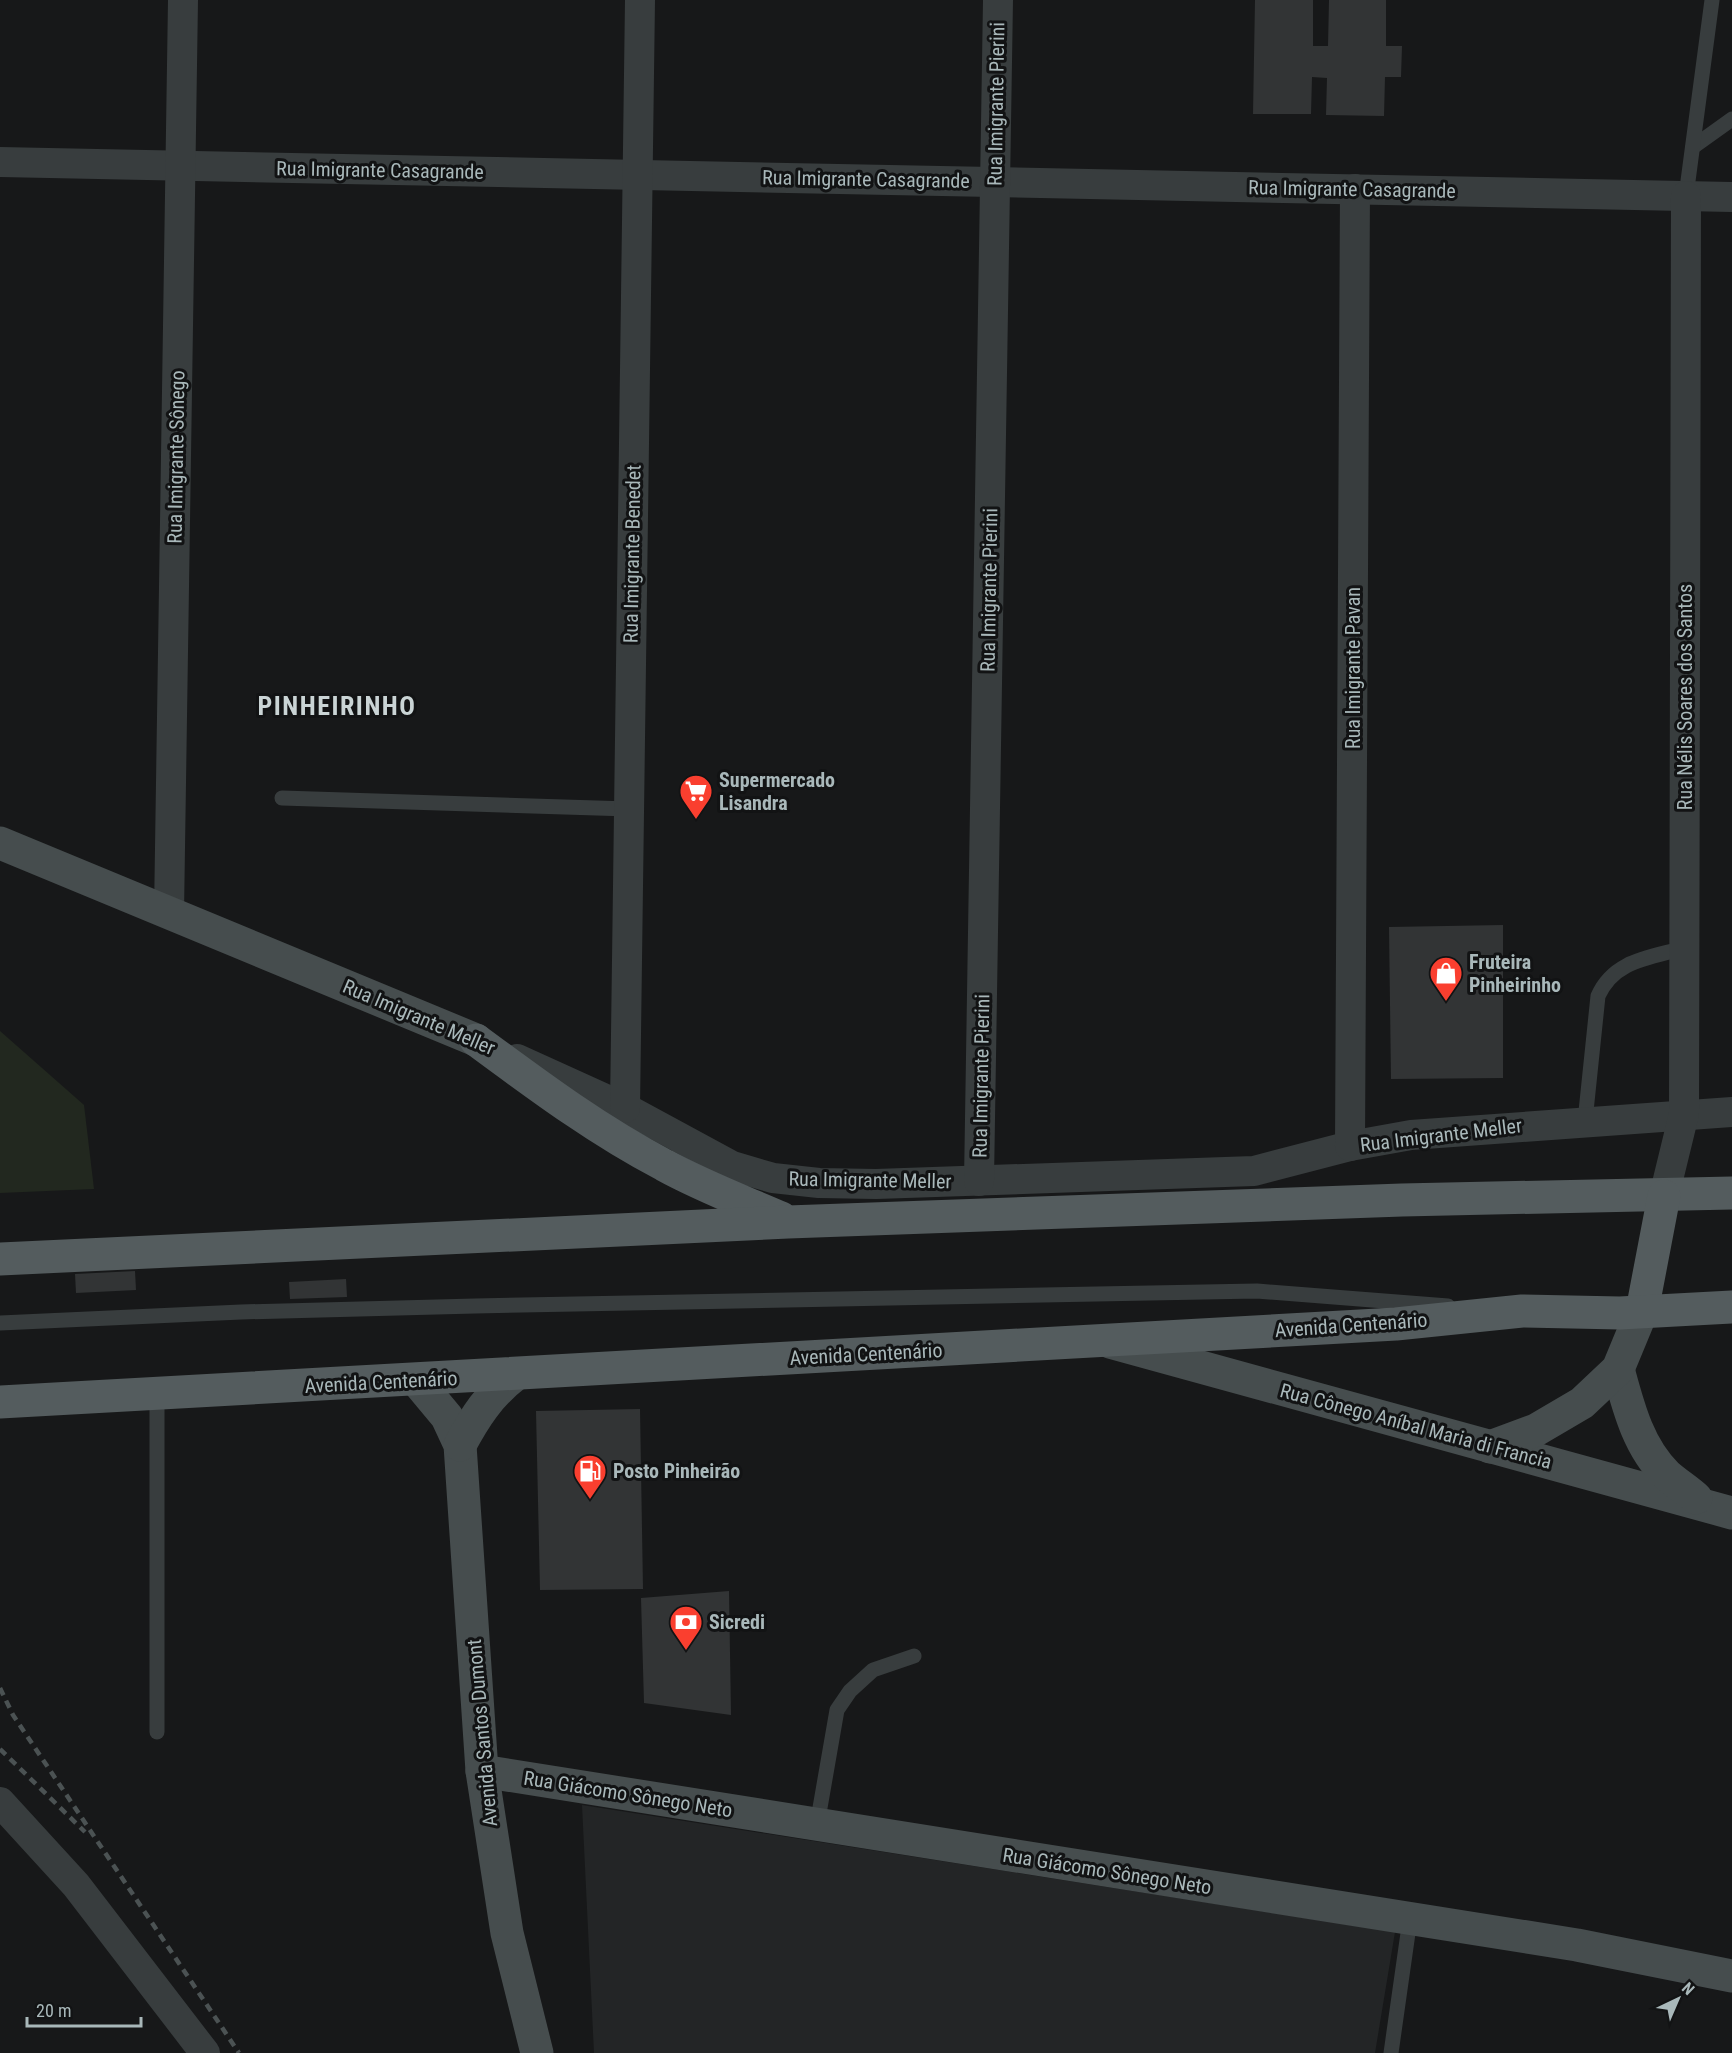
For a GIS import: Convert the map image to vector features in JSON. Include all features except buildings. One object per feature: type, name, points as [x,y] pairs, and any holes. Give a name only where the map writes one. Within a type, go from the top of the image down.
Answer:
[{"type":"main road","name":"Rua Imigrante Meller","points":[[0,843],[476,1040]]},
{"type":"main road","points":[[476,1040],[547,1093],[628,1145],[694,1181],[788,1222]]},
{"type":"main road","points":[[0,1259],[788,1222],[1402,1200],[1732,1193]]},
{"type":"main road","points":[[1490,1447],[1536,1430],[1562,1416],[1582,1403],[1618,1369],[1642,1311],[1664,1196]]},
{"type":"main road","name":"Avenida Centenário","points":[[0,1402],[417,1381],[1396,1324],[1522,1311],[1642,1311],[1732,1307]]},
{"type":"main road","name":"Rua Cônego Aníbal Maria di Francia","points":[[1099,1340],[1720,1510]]},
{"type":"main road","points":[[1618,1369],[1630,1413],[1645,1447],[1666,1474],[1720,1510]]},
{"type":"main road","points":[[460,1445],[475,1417],[494,1392],[515,1375]]},
{"type":"main road","name":"Avenida Santos Dumont","points":[[417,1381],[447,1417],[460,1445],[482,1771],[507,1933],[537,2053]]},
{"type":"main road","name":"Rua Giácomo Sônego Neto","points":[[482,1771],[1577,1945],[1732,1976]]},
{"type":"street","name":"Rua Imigrante Sônego","points":[[169,913],[183,0]]},
{"type":"street","name":"Rua Imigrante Benedet","points":[[625,1108],[640,0]]},
{"type":"street","name":"Rua Imigrante Pierini","points":[[979,1181],[998,0]]},
{"type":"street","name":"Rua Imigrante Casagrande","points":[[0,162],[1732,196]]},
{"type":"street","name":"Rua Imigrante Pavan","points":[[1350,1146],[1355,189]]},
{"type":"street","name":"Rua Nélis Soares dos Santos","points":[[1664,1196],[1684,1114],[1686,196]]},
{"type":"street","name":"Rua Imigrante Meller","points":[[476,1040],[625,1108],[732,1166],[773,1178],[819,1183],[876,1184],[1254,1171],[1350,1146],[1455,1130],[1732,1112]]},
{"type":"street","points":[[0,1803],[76,1885],[205,2053]]},
{"type":"lane","points":[[1686,196],[1712,0]]},
{"type":"lane","points":[[1693,147],[1732,119]]},
{"type":"lane","points":[[282,798],[629,809]]},
{"type":"lane","points":[[1585,1121],[1598,996],[1603,984],[1614,972],[1638,961],[1684,948]]},
{"type":"lane","points":[[0,1323],[241,1312],[452,1306],[1257,1291],[1522,1311]]},
{"type":"lane","points":[[157,1394],[158,1732]]},
{"type":"lane","points":[[817,1825],[837,1710],[850,1691],[873,1670],[914,1656]]},
{"type":"lane","points":[[1391,2053],[1410,1919]]},
{"type":"shaded area","points":[[0,1031],[84,1105],[94,1189],[0,1193]]},
{"type":"shaded area","points":[[582,1805],[1395,1932],[1375,2053],[594,2053]]},
{"type":"railway","points":[[0,1688],[13,1715],[239,2053]]},
{"type":"railway","points":[[0,1749],[85,1832]]},
{"type":"place","name":"Supermercado Lisandra","points":[[696,820]]},
{"type":"place","name":"Fruteira Pinheirinho","points":[[1446,1002]]},
{"type":"place","name":"Posto Pinheirão","points":[[590,1500]]},
{"type":"place","name":"Sicredi","points":[[686,1651]]},
{"type":"district","name":"PINHEIRINHO","points":[[337,706]]}]
